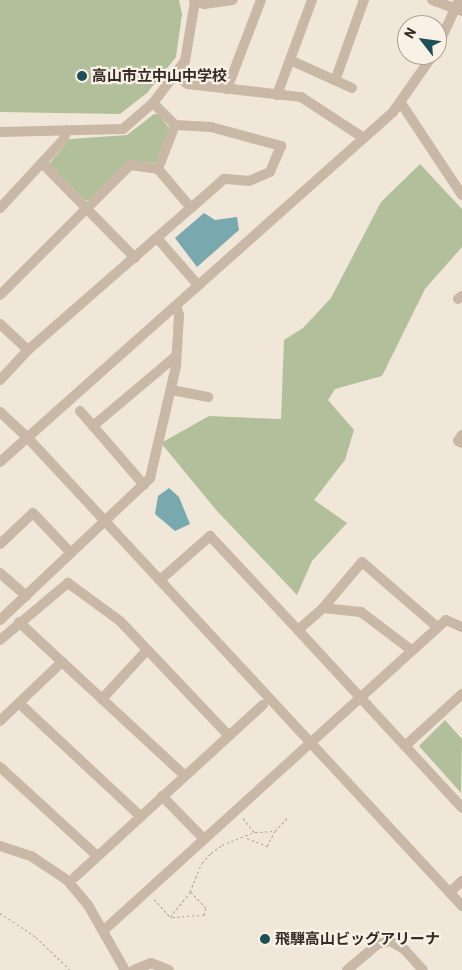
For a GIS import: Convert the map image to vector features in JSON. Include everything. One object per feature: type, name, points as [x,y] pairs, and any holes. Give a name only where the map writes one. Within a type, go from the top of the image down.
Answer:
[{"type":"street","points":[[0,132],[122,129],[153,103],[186,61],[195,0],[204,4],[234,0]]},
{"type":"street","points":[[227,89],[261,0]]},
{"type":"street","points":[[277,95],[312,0]]},
{"type":"street","points":[[336,78],[364,0]]},
{"type":"street","points":[[432,0],[459,6],[447,29]]},
{"type":"street","points":[[290,60],[336,78],[352,88]]},
{"type":"street","points":[[0,462],[364,138],[401,103],[426,65]]},
{"type":"street","points":[[175,76],[188,84],[301,97],[364,138]]},
{"type":"street","points":[[0,380],[28,350],[224,179],[249,181],[270,172],[281,146],[211,127],[175,125],[153,103]]},
{"type":"street","points":[[401,103],[461,193]]},
{"type":"street","points":[[158,169],[175,125]]},
{"type":"street","points":[[0,208],[64,139],[66,130]]},
{"type":"street","points":[[42,163],[135,258]]},
{"type":"street","points":[[0,295],[130,166],[158,169],[191,208]]},
{"type":"street","points":[[157,238],[198,285]]},
{"type":"street","points":[[0,620],[150,478],[172,390],[179,315],[176,305]]},
{"type":"street","points":[[0,324],[28,350]]},
{"type":"street","points":[[93,426],[176,356]]},
{"type":"street","points":[[172,390],[208,396]]},
{"type":"street","points":[[80,411],[144,484]]},
{"type":"street","points":[[0,412],[27,436],[462,906]]},
{"type":"street","points":[[462,435],[458,442],[462,443]]},
{"type":"street","points":[[0,544],[32,513],[70,553]]},
{"type":"street","points":[[160,580],[210,536],[462,808]]},
{"type":"street","points":[[298,630],[323,608],[362,562],[437,627]]},
{"type":"street","points":[[0,573],[26,596]]},
{"type":"street","points":[[0,640],[68,582],[120,621],[228,735]]},
{"type":"street","points":[[323,608],[361,612],[411,650]]},
{"type":"street","points":[[103,931],[437,627],[446,620],[462,627]]},
{"type":"street","points":[[19,622],[184,775]]},
{"type":"street","points":[[102,699],[147,650]]},
{"type":"street","points":[[0,721],[62,662]]},
{"type":"street","points":[[405,746],[462,694]]},
{"type":"street","points":[[19,703],[140,816]]},
{"type":"street","points":[[75,877],[184,775],[263,705]]},
{"type":"street","points":[[0,767],[97,856]]},
{"type":"street","points":[[162,796],[204,839]]},
{"type":"street","points":[[0,846],[31,856],[67,880],[88,904],[125,970]]},
{"type":"street","points":[[450,892],[462,881]]},
{"type":"street","points":[[347,970],[378,944],[390,941],[397,943],[423,970]]},
{"type":"street","points":[[134,970],[150,963],[169,970]]},
{"type":"path","points":[[240,815],[254,832]]},
{"type":"path","points":[[246,838],[267,846],[275,831],[287,818]]},
{"type":"path","points":[[170,917],[190,892],[202,863],[211,853],[222,845],[246,838],[254,832],[275,831]]},
{"type":"path","points":[[170,917],[204,915],[206,908],[190,892]]},
{"type":"path","points":[[152,896],[170,917]]},
{"type":"path","points":[[0,913],[36,937],[70,970]]},
{"type":"green space","name":"高山市立中山中学校","points":[[0,0],[179,0],[182,14],[176,57],[147,93],[120,114],[0,112]]},
{"type":"green space","points":[[154,114],[158,114],[170,129],[156,163],[128,161],[89,200],[85,200],[49,164],[70,139],[127,135]]},
{"type":"green space","points":[[420,164],[462,209],[462,247],[425,289],[382,376],[335,389],[328,400],[354,430],[345,460],[314,500],[347,523],[312,561],[297,595],[217,511],[161,443],[209,416],[281,419],[284,340],[303,328],[331,298],[381,202]]},
{"type":"green space","points":[[445,720],[462,739],[461,793],[419,746]]},
{"type":"water","points":[[204,213],[215,220],[237,217],[239,230],[197,267],[175,238]]},
{"type":"water","points":[[169,488],[179,497],[190,524],[175,531],[155,514],[158,496]]},
{"type":"place","name":"高山市立中山中学校","points":[[82,76]]},
{"type":"place","name":"飛騨高山ビッグアリーナ","points":[[265,939]]}]
